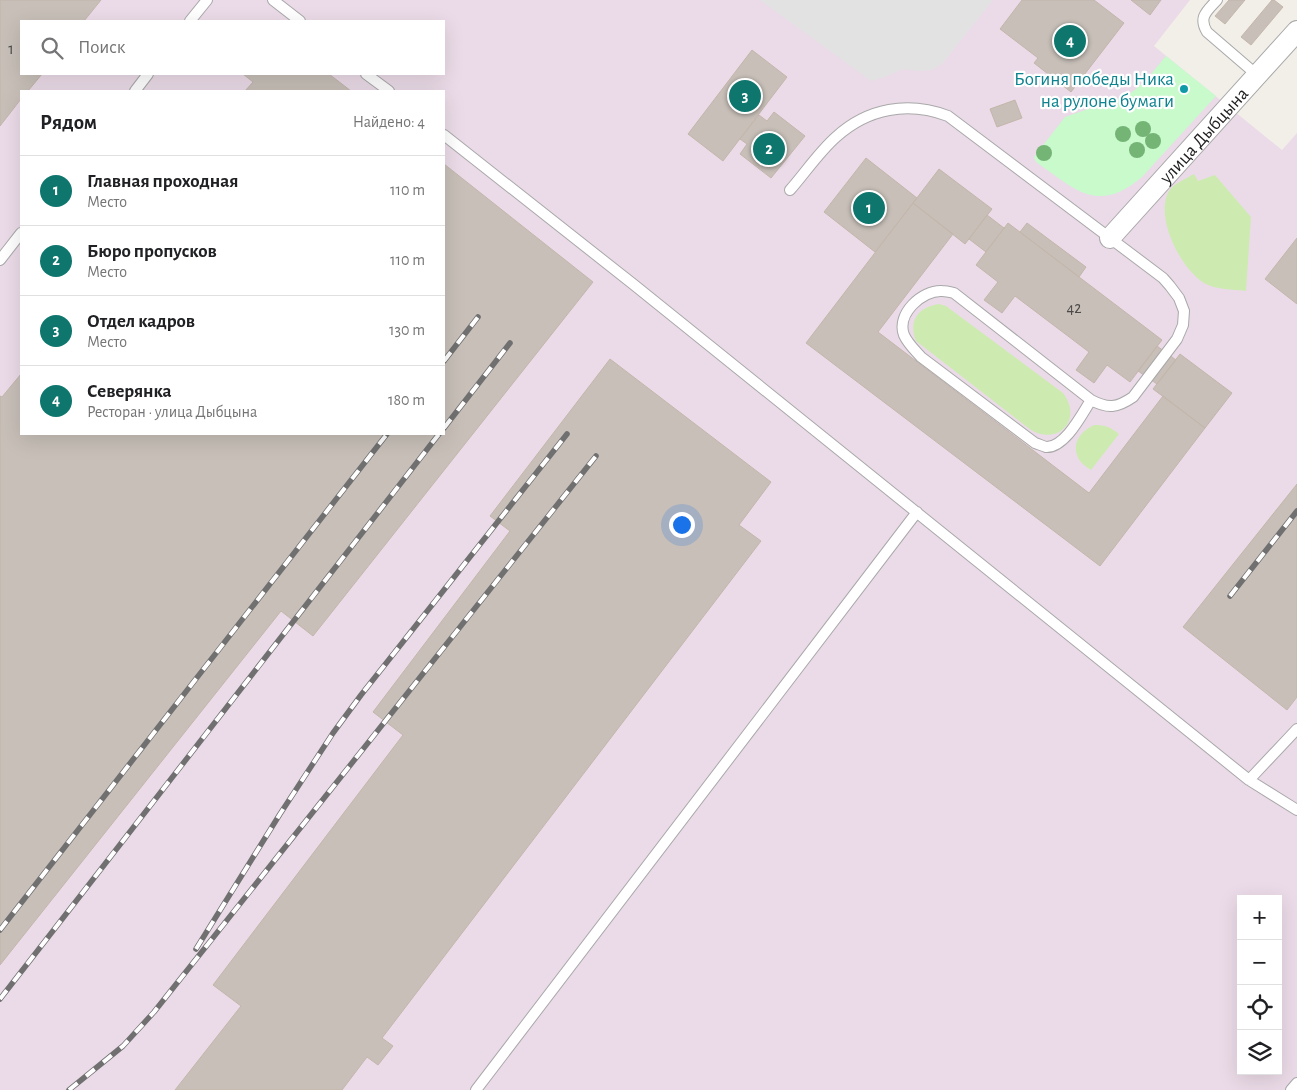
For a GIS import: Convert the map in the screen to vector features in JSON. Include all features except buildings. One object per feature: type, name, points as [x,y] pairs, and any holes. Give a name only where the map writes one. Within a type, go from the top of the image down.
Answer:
[{"type":"street","name":"улица Дыбцына","points":[[1110,238],[1297,31]]},
{"type":"lane","points":[[191,20],[207,0]]},
{"type":"lane","points":[[273,0],[299,20]]},
{"type":"lane","points":[[1217,0],[1204,15],[1203,26],[1207,32],[1257,75]]},
{"type":"lane","points":[[135,90],[147,75]]},
{"type":"lane","points":[[367,75],[388,90]]},
{"type":"lane","points":[[790,190],[834,138],[858,121],[876,113],[908,107],[935,111],[948,116],[1163,278],[1179,298],[1184,311],[1183,325],[1177,338],[1133,397],[1125,403],[1112,407],[1100,405],[1091,400],[954,293],[942,290],[919,298],[908,309],[904,318],[903,333],[910,345],[921,357],[1035,443],[1047,447],[1057,444],[1069,434],[1091,400]]},
{"type":"lane","points":[[445,136],[633,284],[1249,780],[1297,810]]},
{"type":"lane","points":[[0,260],[20,234]]},
{"type":"lane","points":[[476,1090],[917,512]]},
{"type":"lane","points":[[1249,780],[1297,729]]},
{"type":"lane","points":[[1291,1090],[1297,1083]]},
{"type":"shaded area","points":[[0,0],[1190,0],[1154,46],[1282,150],[1297,133],[1297,1090],[0,1090]]},
{"type":"shaded area","points":[[760,0],[993,0],[942,64],[932,70],[903,69],[871,81]]},
{"type":"green space","points":[[1166,56],[1216,96],[1142,177],[1126,188],[1112,194],[1099,196],[1075,189],[1036,162],[1034,157],[1065,117],[1126,96],[1143,83]]},
{"type":"green space","points":[[1194,174],[1198,181],[1215,175],[1251,217],[1246,291],[1219,288],[1204,283],[1187,266],[1172,241],[1167,228],[1165,202],[1171,188]]},
{"type":"green space","points":[[939,304],[946,306],[1063,393],[1069,403],[1070,412],[1069,420],[1065,427],[1051,435],[1031,430],[916,341],[913,327],[917,316],[925,308]]},
{"type":"green space","points":[[1094,425],[1108,427],[1119,434],[1091,470],[1079,460],[1076,445],[1082,433]]},
{"type":"railway","points":[[445,360],[478,317]]},
{"type":"railway","points":[[445,427],[510,343]]},
{"type":"railway","points":[[196,949],[333,733],[567,434]]},
{"type":"railway","points":[[0,930],[386,435]]},
{"type":"railway","points":[[0,999],[438,435]]},
{"type":"railway","points":[[69,1090],[123,1046],[154,1012],[596,456]]},
{"type":"railway","points":[[1230,596],[1297,511]]},
{"type":"place","name":"Северянка","points":[[1070,41]]},
{"type":"place","name":"Богиня победы Ника на рулоне бумаги","points":[[1184,89]]},
{"type":"place","name":"Отдел кадров","points":[[745,96]]},
{"type":"place","name":"Бюро пропусков","points":[[769,149]]},
{"type":"place","name":"Главная проходная","points":[[869,208]]}]
